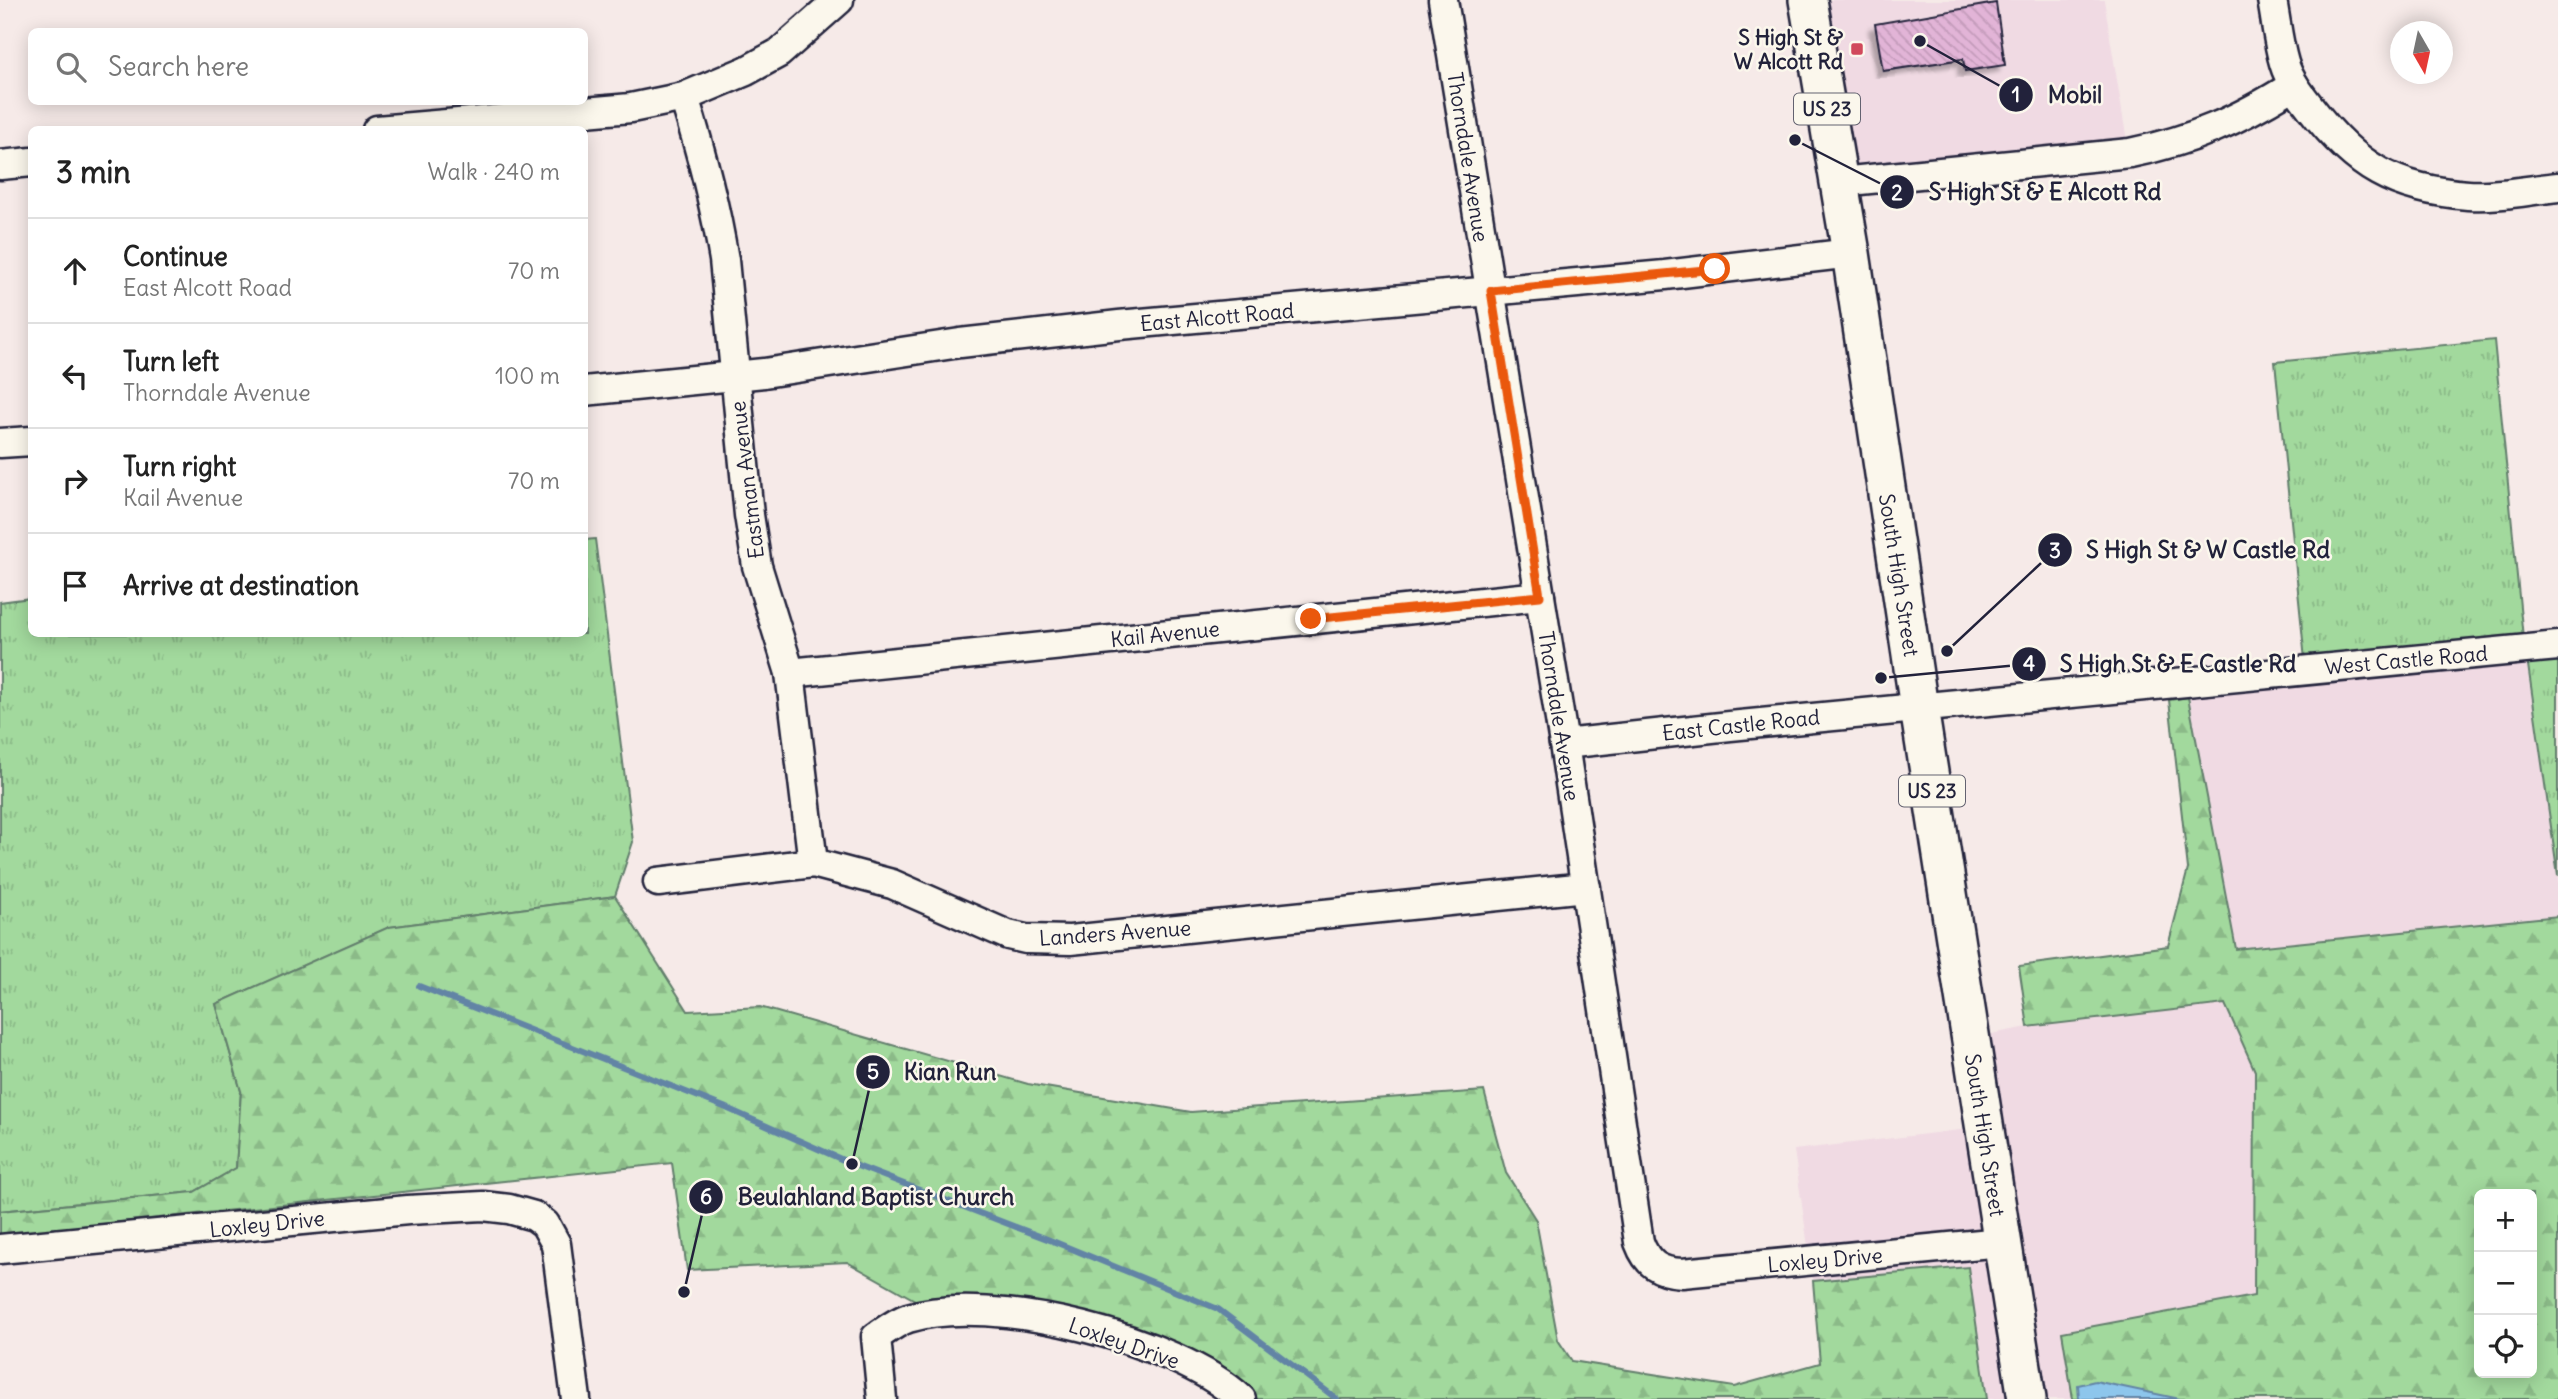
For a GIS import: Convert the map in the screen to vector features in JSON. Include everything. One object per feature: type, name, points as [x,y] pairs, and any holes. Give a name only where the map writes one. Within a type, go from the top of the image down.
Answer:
[{"type":"main road","name":"South High Street","points":[[1808,0],[1852,253],[1919,708],[2027,1399]]},
{"type":"street","points":[[421,126],[631,107],[684,97],[746,71],[779,53],[839,0]]},
{"type":"street","name":"Thorndale Avenue","points":[[1443,0],[1586,887],[1639,1242],[1651,1265]]},
{"type":"street","points":[[2272,0],[2284,64],[2294,85],[2321,122],[2352,154],[2385,177],[2404,184],[2469,195],[2558,187]]},
{"type":"street","points":[[1840,182],[2130,153],[2169,145],[2208,132],[2253,110],[2294,85]]},
{"type":"street","name":"Eastman Avenue","points":[[684,97],[710,186],[718,226],[749,515],[757,566],[790,673],[813,863]]},
{"type":"street","points":[[0,165],[28,162]]},
{"type":"street","name":"East Alcott Road","points":[[588,391],[736,376],[1040,334],[1665,275],[1852,253]]},
{"type":"street","points":[[0,443],[28,441]]},
{"type":"street","name":"Kail Avenue","points":[[790,673],[1540,596]]},
{"type":"street","name":"West Castle Road","points":[[1919,708],[2558,646]]},
{"type":"street","name":"East Castle Road","points":[[1563,744],[1919,708]]},
{"type":"street","name":"Landers Avenue","points":[[658,882],[813,863],[892,884],[988,927],[1026,939],[1070,940],[1586,887]]},
{"type":"street","name":"Loxley Drive","points":[[0,1249],[408,1210],[484,1206],[509,1209],[534,1216],[545,1224],[556,1244],[576,1399]]},
{"type":"street","name":"Loxley Drive","points":[[1651,1265],[1666,1272],[1682,1273],[2001,1242]]},
{"type":"street","name":"Loxley Drive","points":[[881,1399],[876,1337],[909,1318],[987,1312],[1055,1320],[1104,1333],[1184,1363],[1241,1399]]},
{"type":"shaded area","points":[[1798,0],[2104,0],[2130,160],[1828,190]]},
{"type":"shaded area","points":[[2523,638],[2558,876],[2558,916],[2236,949],[2188,697],[2188,672]]},
{"type":"shaded area","points":[[2226,1004],[2255,1071],[2254,1296],[2062,1332],[2073,1399],[1987,1399],[1968,1267],[1813,1281],[1794,1150],[1993,1126],[1981,1036],[2028,1027]]},
{"type":"green space","points":[[2494,340],[2523,638],[2305,660],[2275,362]]},
{"type":"green space","points":[[595,539],[633,842],[615,896],[390,927],[216,1004],[241,1091],[236,1168],[194,1192],[0,1211],[0,602],[28,598],[28,637],[588,637],[588,540]]},
{"type":"green space","points":[[2558,655],[2558,876],[2527,658]]},
{"type":"green space","points":[[2188,697],[2236,949],[2558,916],[2558,1399],[2073,1399],[2062,1332],[2254,1296],[2255,1071],[2225,1004],[2028,1027],[2019,966],[2168,946],[2188,869],[2169,700]]},
{"type":"green space","points":[[615,896],[688,1011],[760,1007],[1028,1084],[1191,1112],[1484,1091],[1506,1173],[1536,1220],[1558,1340],[1572,1361],[1734,1387],[1820,1363],[1813,1281],[1968,1267],[1987,1399],[1254,1399],[1031,1307],[915,1300],[847,1262],[687,1270],[672,1163],[0,1235],[0,1211],[194,1192],[236,1168],[241,1091],[216,1004],[389,927]]},
{"type":"water","points":[[2095,1381],[2180,1399],[2079,1399],[2078,1385]]},
{"type":"building","points":[[1996,3],[2005,65],[1965,71],[1963,59],[1883,71],[1875,24]]},
{"type":"waterway","points":[[419,986],[724,1107],[852,1164],[1055,1242],[1218,1309],[1337,1399]]},
{"type":"place","name":"Mobil","points":[[1920,41]]},
{"type":"place","name":"S High St & W Alcott Rd","points":[[1857,49]]},
{"type":"place","name":"S High St & E Alcott Rd","points":[[1795,140]]},
{"type":"place","name":"S High St & W Castle Rd","points":[[1947,651]]},
{"type":"place","name":"S High St & E Castle Rd","points":[[1881,678]]},
{"type":"place","name":"Kian Run","points":[[852,1164]]},
{"type":"place","name":"Beulahland Baptist Church","points":[[684,1292]]},
{"type":"route","points":[[1311,619],[1540,596],[1491,291],[1715,269]]}]
